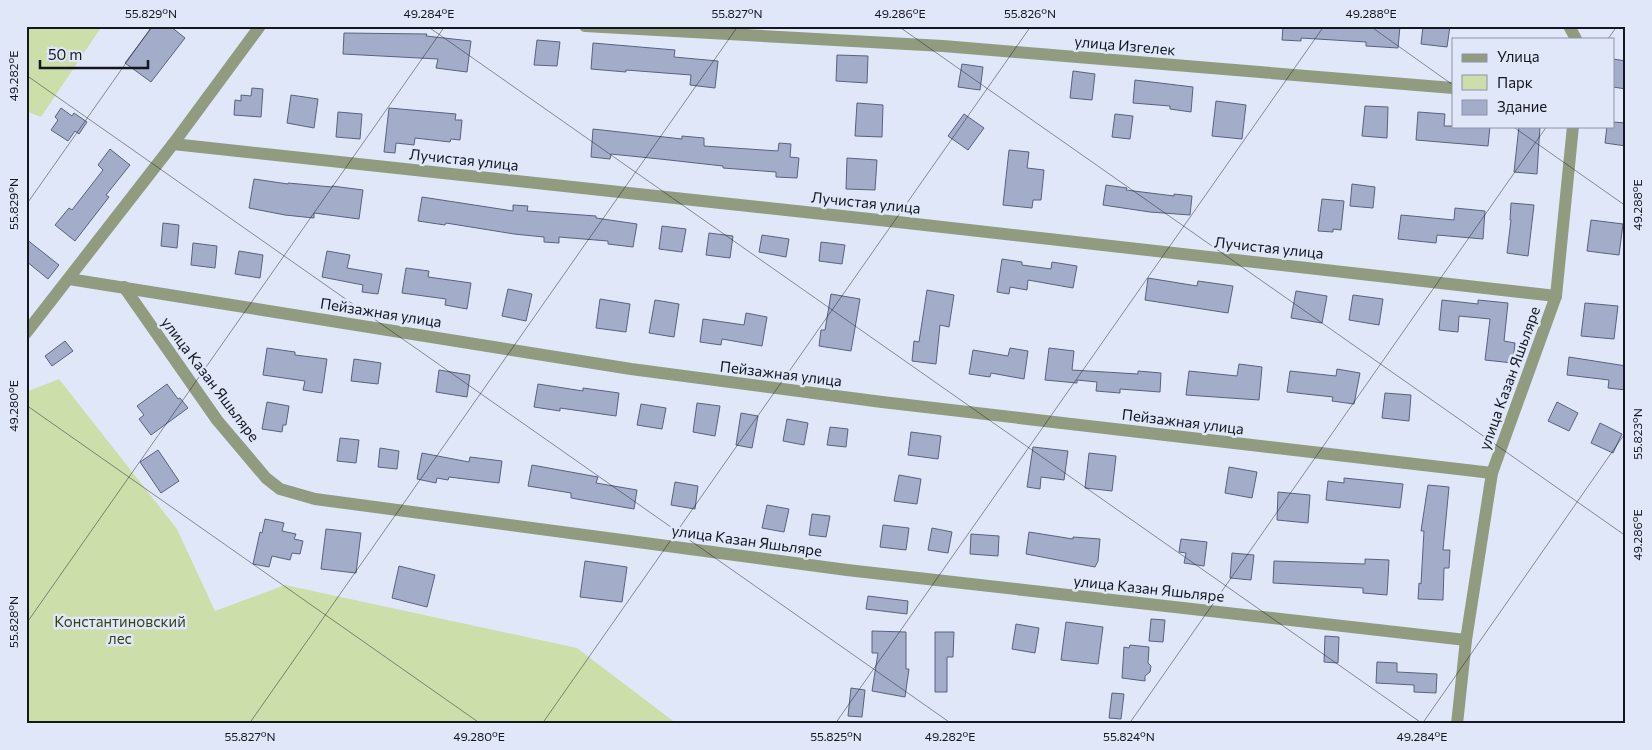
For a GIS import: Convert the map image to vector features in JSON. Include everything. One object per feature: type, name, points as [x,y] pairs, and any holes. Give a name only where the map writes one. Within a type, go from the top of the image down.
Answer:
[{"type":"street","points":[[26,333],[173,144],[260,26]]},
{"type":"street","name":"улица Изгелек","points":[[585,26],[943,46],[1452,88]]},
{"type":"street","points":[[1569,26],[1575,38]]},
{"type":"street","name":"улица Казан Яшьляре","points":[[1457,724],[1466,640],[1492,473],[1556,296],[1573,128]]},
{"type":"street","name":"Лучистая улица","points":[[173,144],[917,224],[1556,296]]},
{"type":"street","name":"Пейзажная улица","points":[[69,279],[640,371],[882,402],[1492,473]]},
{"type":"street","name":"улица Казан Яшьляре","points":[[124,287],[217,420],[266,478],[280,489],[315,499],[847,570],[1466,640]]},
{"type":"green space","points":[[26,26],[102,26],[41,117],[26,111]]},
{"type":"green space","name":"Константиновский лес","points":[[59,379],[177,529],[215,611],[285,585],[577,648],[677,724],[26,724],[26,392]]},
{"type":"building","points":[[153,26],[170,26],[185,38],[151,82],[125,63]]},
{"type":"building","points":[[1283,26],[1400,26],[1398,48],[1366,46],[1366,42],[1301,38],[1301,41],[1282,40]]},
{"type":"building","points":[[1423,26],[1450,26],[1447,47],[1421,44]]},
{"type":"building","points":[[344,33],[427,34],[426,36],[471,41],[467,72],[436,68],[438,59],[343,54]]},
{"type":"building","points":[[537,40],[560,42],[557,66],[534,65]]},
{"type":"building","points":[[593,43],[675,50],[674,57],[718,61],[715,88],[690,85],[691,75],[591,69]]},
{"type":"building","points":[[837,55],[868,56],[867,83],[836,81]]},
{"type":"building","points":[[1614,59],[1626,61],[1626,89],[1614,87]]},
{"type":"building","points":[[962,64],[983,67],[980,90],[958,87]]},
{"type":"building","points":[[1073,71],[1095,74],[1092,100],[1070,98]]},
{"type":"building","points":[[1135,80],[1193,87],[1191,112],[1170,109],[1170,106],[1133,103]]},
{"type":"building","points":[[252,88],[263,89],[261,117],[234,115],[235,100],[241,101],[241,95],[251,96]]},
{"type":"building","points":[[291,95],[318,99],[314,128],[287,123]]},
{"type":"building","points":[[1216,101],[1246,105],[1242,139],[1212,136]]},
{"type":"building","points":[[857,103],[883,105],[882,137],[855,136]]},
{"type":"building","points":[[1365,106],[1388,107],[1387,138],[1362,136]]},
{"type":"building","points":[[61,108],[72,116],[74,113],[87,122],[79,134],[75,131],[68,141],[51,130],[58,120],[55,117]]},
{"type":"building","points":[[389,108],[456,114],[455,120],[462,120],[460,140],[451,139],[450,142],[415,138],[414,145],[396,143],[395,153],[384,152]]},
{"type":"building","points":[[338,112],[362,114],[360,139],[336,137]]},
{"type":"building","points":[[1418,112],[1445,114],[1444,126],[1452,126],[1452,128],[1490,128],[1488,146],[1416,140]]},
{"type":"building","points":[[964,114],[984,128],[968,150],[948,136]]},
{"type":"building","points":[[1115,114],[1133,116],[1130,139],[1112,137]]},
{"type":"building","points":[[1614,122],[1626,123],[1626,146],[1605,143],[1607,128],[1614,128]]},
{"type":"building","points":[[1519,128],[1540,128],[1537,174],[1514,172]]},
{"type":"building","points":[[593,129],[682,139],[682,136],[704,138],[704,146],[778,151],[779,143],[791,144],[790,157],[799,158],[797,178],[776,177],[776,172],[723,168],[723,166],[611,154],[610,159],[591,157]]},
{"type":"building","points":[[110,149],[130,165],[106,195],[109,197],[75,241],[55,225],[69,208],[72,210],[103,170],[98,165]]},
{"type":"building","points":[[1009,150],[1029,152],[1027,168],[1044,170],[1041,200],[1033,200],[1032,208],[1003,205]]},
{"type":"building","points":[[847,158],[877,160],[875,190],[846,189]]},
{"type":"building","points":[[254,179],[288,184],[332,186],[363,190],[359,219],[314,213],[314,218],[249,208]]},
{"type":"building","points":[[1352,184],[1375,187],[1373,208],[1350,206]]},
{"type":"building","points":[[1106,185],[1127,188],[1126,190],[1174,196],[1174,194],[1192,196],[1190,215],[1150,212],[1103,205]]},
{"type":"building","points":[[422,197],[513,211],[513,205],[528,206],[527,211],[596,216],[596,218],[637,224],[633,247],[608,244],[608,241],[559,237],[559,243],[544,242],[544,237],[446,223],[445,225],[418,221]]},
{"type":"building","points":[[1322,199],[1344,201],[1341,230],[1333,229],[1333,232],[1318,231]]},
{"type":"building","points":[[1511,203],[1534,205],[1528,256],[1507,253]]},
{"type":"building","points":[[1455,208],[1485,211],[1483,239],[1437,235],[1436,243],[1398,239],[1401,215],[1454,220]]},
{"type":"building","points":[[1591,220],[1623,224],[1619,255],[1587,251]]},
{"type":"building","points":[[163,223],[179,225],[177,248],[161,246]]},
{"type":"building","points":[[662,226],[686,229],[682,252],[659,249]]},
{"type":"building","points":[[709,233],[733,236],[730,258],[706,255]]},
{"type":"building","points":[[762,235],[789,239],[786,257],[759,252]]},
{"type":"building","points":[[26,239],[59,265],[48,279],[26,261]]},
{"type":"building","points":[[821,242],[845,245],[842,264],[819,261]]},
{"type":"building","points":[[193,243],[217,246],[215,268],[191,265]]},
{"type":"building","points":[[239,251],[263,255],[260,278],[235,274]]},
{"type":"building","points":[[327,251],[350,255],[347,268],[382,274],[378,294],[362,292],[363,285],[322,277]]},
{"type":"building","points":[[1002,259],[1022,262],[1022,265],[1051,269],[1052,262],[1077,266],[1073,288],[1028,280],[1027,290],[1010,287],[1009,294],[997,292]]},
{"type":"building","points":[[406,268],[429,271],[428,277],[471,283],[467,309],[445,305],[446,299],[402,293]]},
{"type":"building","points":[[1148,278],[1197,286],[1198,281],[1233,286],[1228,313],[1145,300]]},
{"type":"building","points":[[508,289],[532,294],[526,321],[502,316]]},
{"type":"building","points":[[927,290],[954,295],[949,327],[940,325],[936,364],[912,361],[914,341],[919,342]]},
{"type":"building","points":[[1296,291],[1327,296],[1322,323],[1291,318]]},
{"type":"building","points":[[831,294],[860,299],[851,351],[819,346],[821,330],[825,330]]},
{"type":"building","points":[[1353,295],[1383,299],[1379,325],[1349,320]]},
{"type":"building","points":[[600,299],[630,304],[626,332],[596,328]]},
{"type":"building","points":[[655,300],[679,304],[674,337],[649,333]]},
{"type":"building","points":[[1442,300],[1478,304],[1478,300],[1508,303],[1504,341],[1515,343],[1513,363],[1485,360],[1490,319],[1459,316],[1458,332],[1439,330]]},
{"type":"building","points":[[1585,303],[1618,306],[1614,339],[1581,336]]},
{"type":"building","points":[[746,313],[767,317],[762,346],[722,339],[721,345],[700,342],[703,319],[744,325]]},
{"type":"building","points":[[65,341],[73,351],[52,366],[45,356]]},
{"type":"building","points":[[267,348],[295,352],[295,355],[327,359],[322,393],[303,390],[305,381],[263,375]]},
{"type":"building","points":[[1010,348],[1028,351],[1024,379],[991,373],[990,377],[969,374],[973,350],[1008,356]]},
{"type":"building","points":[[1049,348],[1074,351],[1072,370],[1138,374],[1138,371],[1161,373],[1160,392],[1120,389],[1120,393],[1096,391],[1097,382],[1077,380],[1077,383],[1045,380]]},
{"type":"building","points":[[1569,357],[1626,366],[1626,390],[1608,388],[1609,380],[1567,375]]},
{"type":"building","points":[[354,359],[381,363],[378,384],[351,381]]},
{"type":"building","points":[[1239,364],[1262,367],[1259,400],[1186,395],[1189,371],[1237,376]]},
{"type":"building","points":[[1337,369],[1360,373],[1354,404],[1332,401],[1333,397],[1287,392],[1290,371],[1336,376]]},
{"type":"building","points":[[439,370],[470,375],[467,397],[436,392]]},
{"type":"building","points":[[167,384],[178,399],[180,398],[188,408],[151,435],[139,419],[144,415],[137,406]]},
{"type":"building","points":[[538,384],[583,391],[583,388],[619,393],[616,416],[560,408],[560,411],[534,407]]},
{"type":"building","points":[[1385,393],[1411,395],[1409,421],[1382,418]]},
{"type":"building","points":[[267,402],[289,406],[286,425],[283,425],[282,432],[262,429]]},
{"type":"building","points":[[1557,402],[1578,413],[1569,431],[1548,421]]},
{"type":"building","points":[[697,403],[720,406],[715,436],[693,432]]},
{"type":"building","points":[[641,404],[666,408],[662,429],[637,425]]},
{"type":"building","points":[[741,413],[758,416],[752,448],[736,445]]},
{"type":"building","points":[[787,419],[808,423],[804,445],[783,441]]},
{"type":"building","points":[[1600,423],[1622,434],[1613,453],[1591,443]]},
{"type":"building","points":[[830,427],[848,429],[846,447],[827,445]]},
{"type":"building","points":[[911,432],[941,436],[938,459],[908,455]]},
{"type":"building","points":[[340,438],[359,440],[356,463],[337,461]]},
{"type":"building","points":[[1033,447],[1068,451],[1064,480],[1041,477],[1040,489],[1027,487]]},
{"type":"building","points":[[380,448],[399,451],[397,469],[378,467]]},
{"type":"building","points":[[158,450],[179,481],[161,493],[140,462]]},
{"type":"building","points":[[422,453],[469,462],[470,457],[502,461],[499,483],[449,477],[448,480],[437,478],[436,483],[417,479]]},
{"type":"building","points":[[1089,453],[1116,456],[1112,491],[1085,488]]},
{"type":"building","points":[[532,465],[598,477],[596,483],[637,490],[634,509],[571,498],[571,493],[528,486]]},
{"type":"building","points":[[1229,467],[1257,472],[1252,498],[1225,493]]},
{"type":"building","points":[[899,475],[921,479],[917,504],[894,501]]},
{"type":"building","points":[[1344,478],[1403,484],[1400,508],[1326,500],[1328,481],[1344,483]]},
{"type":"building","points":[[675,482],[698,486],[695,509],[671,505]]},
{"type":"building","points":[[1428,485],[1449,487],[1443,550],[1450,550],[1449,568],[1444,568],[1443,600],[1418,599],[1419,583],[1421,584],[1424,531],[1421,531]]},
{"type":"building","points":[[1278,492],[1310,495],[1308,523],[1277,520]]},
{"type":"building","points":[[767,505],[789,509],[784,532],[762,528]]},
{"type":"building","points":[[812,514],[830,516],[826,537],[809,535]]},
{"type":"building","points":[[265,519],[284,523],[282,531],[296,534],[294,539],[303,541],[300,554],[292,553],[290,560],[272,556],[269,567],[253,564]]},
{"type":"building","points":[[883,525],[909,528],[906,550],[880,547]]},
{"type":"building","points":[[932,528],[952,532],[948,553],[928,550]]},
{"type":"building","points":[[326,529],[361,533],[356,573],[321,569]]},
{"type":"building","points":[[1029,532],[1073,539],[1073,537],[1100,539],[1098,561],[1095,567],[1026,554]]},
{"type":"building","points":[[971,534],[999,536],[998,556],[970,554]]},
{"type":"building","points":[[1181,539],[1207,542],[1204,566],[1184,563],[1186,553],[1179,552]]},
{"type":"building","points":[[1232,553],[1254,555],[1251,580],[1230,578]]},
{"type":"building","points":[[1365,559],[1389,560],[1387,595],[1363,593],[1363,588],[1273,583],[1274,561],[1365,564]]},
{"type":"building","points":[[585,561],[627,567],[622,602],[580,597]]},
{"type":"building","points":[[399,566],[435,575],[427,607],[392,598]]},
{"type":"building","points":[[868,596],[908,601],[907,614],[866,609]]},
{"type":"building","points":[[1151,619],[1165,620],[1163,642],[1149,641]]},
{"type":"building","points":[[1066,622],[1103,627],[1098,664],[1061,660]]},
{"type":"building","points":[[1016,624],[1039,628],[1035,653],[1012,649]]},
{"type":"building","points":[[872,631],[906,632],[906,669],[909,669],[905,697],[872,691],[878,653],[872,653]]},
{"type":"building","points":[[935,632],[954,632],[953,657],[947,657],[947,692],[935,692]]},
{"type":"building","points":[[1325,636],[1339,637],[1338,663],[1324,662]]},
{"type":"building","points":[[1130,645],[1149,647],[1148,663],[1151,666],[1150,672],[1145,676],[1145,681],[1122,678],[1124,647],[1129,648]]},
{"type":"building","points":[[1377,662],[1397,663],[1397,672],[1437,674],[1436,693],[1414,692],[1414,685],[1376,683]]},
{"type":"building","points":[[851,688],[865,690],[862,717],[848,716]]},
{"type":"building","points":[[1112,693],[1124,694],[1121,719],[1109,718]]}]
